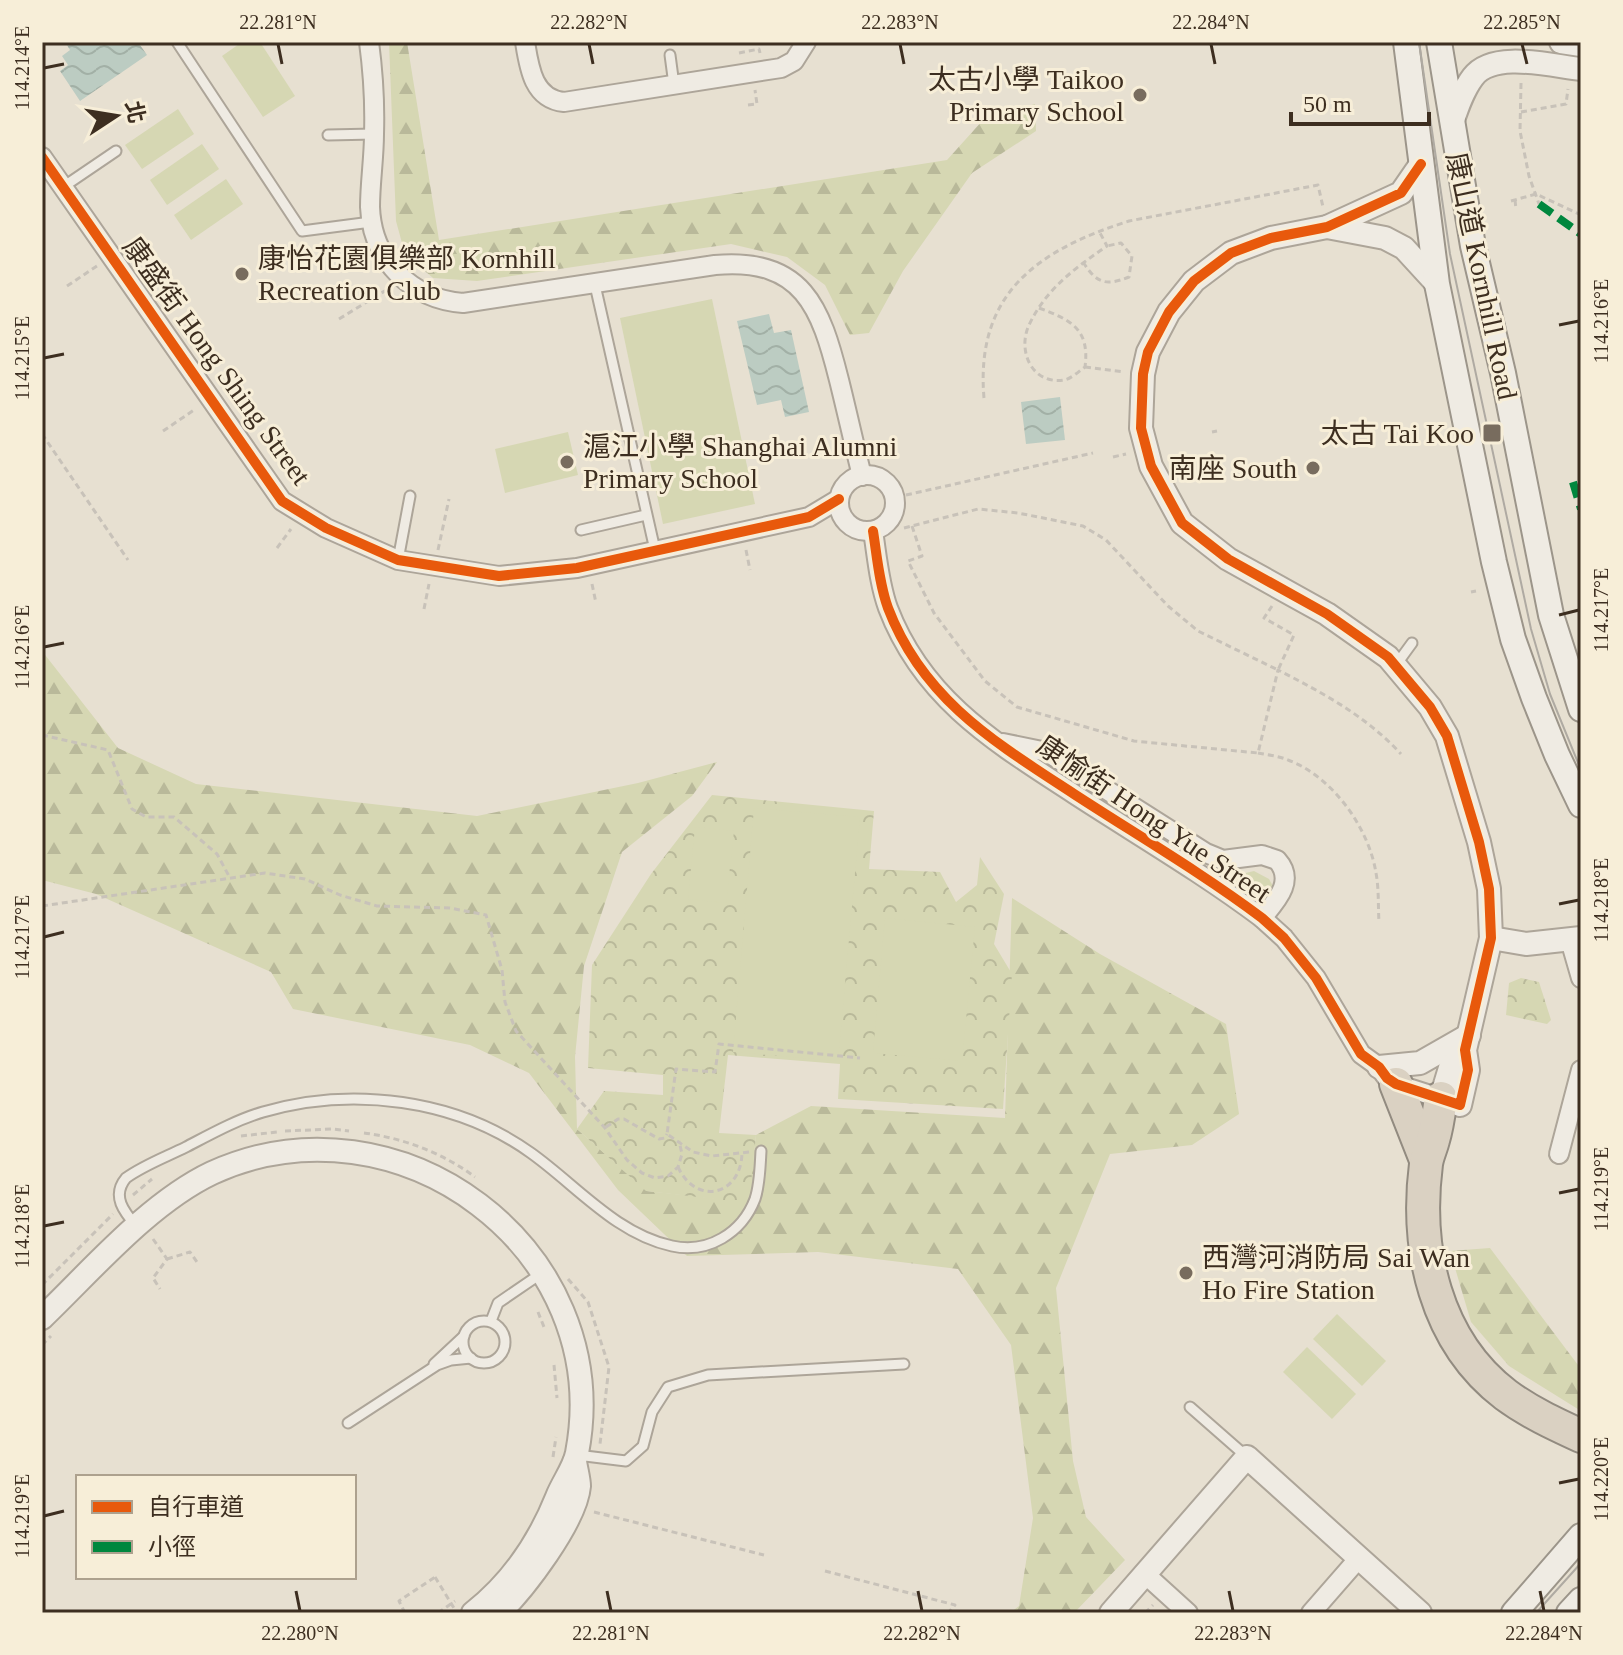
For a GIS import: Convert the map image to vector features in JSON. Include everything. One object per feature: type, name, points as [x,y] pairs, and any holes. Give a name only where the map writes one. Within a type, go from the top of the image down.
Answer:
[{"type":"highway","points":[[1388,1075],[1426,1160]]},
{"type":"highway","points":[[1451,1102],[1426,1160],[1423,1205],[1425,1237],[1437,1303],[1453,1337],[1476,1369],[1507,1396],[1581,1436]]},
{"type":"highway","points":[[1451,1102],[1439,1235],[1443,1268],[1451,1296],[1465,1327],[1488,1360],[1515,1385],[1581,1423]]},
{"type":"main road","name":"康山道 Kornhill Road","points":[[1406,42],[1437,284],[1494,562],[1513,639],[1557,755],[1581,805]]},
{"type":"main road","name":"康山道 Kornhill Road","points":[[1439,42],[1473,246],[1503,373],[1551,615],[1581,709]]},
{"type":"main road","points":[[1514,1613],[1581,1536]]},
{"type":"main road","points":[[1569,1613],[1581,1600]]},
{"type":"street","points":[[369,42],[374,134],[371,222],[379,247],[393,270],[414,288],[441,300],[474,303],[730,264],[759,267],[785,278],[796,285],[814,306],[825,328],[862,476]]},
{"type":"street","points":[[525,42],[530,69],[537,85],[557,102],[781,68],[794,61],[806,42]]},
{"type":"street","points":[[1561,42],[1581,45]]},
{"type":"street","points":[[1452,123],[1470,81],[1487,66],[1516,62],[1575,75]]},
{"type":"street","name":"康盛街 Hong Shing Street","points":[[42,157],[282,501],[326,528],[398,560],[499,576],[577,568],[809,517]]},
{"type":"street","points":[[1421,164],[1401,193],[1231,253],[1194,281],[1169,312],[1148,352],[1143,374],[1141,428],[1151,466],[1182,523],[1228,559],[1327,614],[1396,665],[1430,707],[1447,736],[1479,842],[1489,889],[1491,938],[1467,1042],[1468,1070],[1451,1102]]},
{"type":"street","points":[[1325,218],[1385,238],[1404,248],[1437,284]]},
{"type":"street","points":[[809,517],[839,499],[847,483],[862,476],[880,479],[888,485],[894,502],[889,520],[873,531],[855,528],[847,523],[842,516],[839,499]]},
{"type":"street","points":[[809,517],[847,523]]},
{"type":"street","name":"康愉街 Hong Yue Street","points":[[873,531],[883,593],[908,649],[948,702],[992,741],[1262,918],[1302,958],[1361,1054],[1388,1075],[1451,1102]]},
{"type":"street","name":"康愉街 Hong Yue Street","points":[[992,741],[1047,752],[1214,857],[1231,860],[1262,855],[1277,860],[1285,875],[1284,886],[1262,918]]},
{"type":"street","points":[[1491,938],[1526,944],[1576,939],[1581,978]]},
{"type":"street","points":[[1388,1075],[1467,1042]]},
{"type":"street","points":[[1559,1154],[1581,1070]]},
{"type":"street","points":[[48,1326],[137,1227],[174,1195],[210,1174],[237,1163],[282,1152],[343,1150],[401,1162],[458,1190],[508,1230],[533,1279],[561,1311],[576,1360],[584,1458],[579,1486],[562,1527],[540,1567],[499,1613]]},
{"type":"street","points":[[1111,1613],[1247,1457],[1420,1613]]},
{"type":"street","points":[[466,1606],[494,1594],[523,1561],[546,1522],[563,1481],[584,1458]]},
{"type":"street","points":[[1311,1613],[1359,1558]]},
{"type":"street","points":[[1145,1574],[1188,1613]]},
{"type":"lane","points":[[177,42],[302,231],[371,222]]},
{"type":"lane","points":[[670,55],[674,85]]},
{"type":"lane","points":[[328,135],[374,134]]},
{"type":"lane","points":[[63,187],[116,151]]},
{"type":"lane","points":[[595,285],[655,550]]},
{"type":"lane","points":[[398,560],[410,496]]},
{"type":"lane","points":[[581,530],[646,515]]},
{"type":"lane","points":[[1396,665],[1412,643]]},
{"type":"lane","points":[[137,1227],[121,1206],[120,1187],[131,1175],[243,1119],[312,1101],[380,1100],[416,1105],[457,1116],[506,1137],[533,1154],[613,1218],[663,1244],[693,1248],[721,1240],[744,1219],[757,1191],[761,1151]]},
{"type":"lane","points":[[491,1321],[498,1303],[533,1279]]},
{"type":"lane","points":[[348,1423],[418,1376],[477,1321],[497,1324],[505,1335],[502,1355],[491,1362],[471,1358],[451,1360],[418,1376]]},
{"type":"lane","points":[[464,1335],[464,1348],[471,1358]]},
{"type":"lane","points":[[584,1458],[626,1461],[643,1446],[652,1412],[668,1387],[708,1375],[904,1364]]},
{"type":"lane","points":[[1190,1407],[1247,1457]]},
{"type":"path","points":[[739,53],[759,49]]},
{"type":"path","points":[[1521,112],[1566,104],[1575,75]]},
{"type":"path","points":[[1522,77],[1520,131],[1529,176],[1539,204]]},
{"type":"path","points":[[748,105],[757,104],[753,82]]},
{"type":"path","points":[[984,398],[986,339],[994,314],[1042,261],[1099,231],[1129,221],[1318,185],[1325,218]]},
{"type":"path","points":[[1516,209],[1513,200],[1536,194],[1581,215]]},
{"type":"path","points":[[1099,231],[1107,246]]},
{"type":"path","points":[[1083,262],[1090,274],[1112,284],[1129,277],[1132,256],[1121,243],[1107,246],[1083,262],[1050,289],[1028,327],[1026,358],[1033,371],[1045,378],[1066,380],[1085,367],[1124,372]]},
{"type":"path","points":[[67,286],[97,266]]},
{"type":"path","points":[[339,319],[388,289]]},
{"type":"path","points":[[1039,308],[1063,317],[1080,331],[1087,349],[1085,367]]},
{"type":"path","points":[[163,431],[194,410]]},
{"type":"path","points":[[42,434],[128,560]]},
{"type":"path","points":[[906,495],[1093,453]]},
{"type":"path","points":[[1113,457],[1126,454]]},
{"type":"path","points":[[437,553],[449,499]]},
{"type":"path","points":[[904,528],[978,509],[1018,513],[1083,526],[1106,540],[1159,598],[1198,631],[1342,704],[1379,730],[1401,754]]},
{"type":"path","points":[[901,566],[922,556],[912,526]]},
{"type":"path","points":[[277,548],[293,527]]},
{"type":"path","points":[[746,547],[750,570]]},
{"type":"path","points":[[908,561],[934,613],[976,670],[1017,707],[1134,741],[1258,753],[1288,760],[1312,772],[1330,786],[1366,840],[1376,872],[1379,922]]},
{"type":"path","points":[[592,582],[596,603]]},
{"type":"path","points":[[424,609],[429,584]]},
{"type":"path","points":[[1258,753],[1278,670],[1294,635],[1264,618],[1272,606]]},
{"type":"path","points":[[42,735],[108,750],[132,809],[146,817],[174,817],[217,854],[230,878]]},
{"type":"path","points":[[42,906],[265,873],[305,879],[340,895],[377,906],[450,908],[486,915],[502,970],[505,1002],[516,1031],[605,1128],[627,1160],[642,1173],[655,1178],[668,1176],[678,1167],[682,1154],[679,1141]]},
{"type":"path","points":[[605,1128],[613,1121],[624,1119],[659,1139],[665,1138],[676,1069],[715,1072],[719,1044],[860,1058]]},
{"type":"path","points":[[236,1137],[287,1130],[332,1129],[384,1135],[427,1149],[478,1179]]},
{"type":"path","points":[[667,1134],[693,1152],[712,1156],[761,1151]]},
{"type":"path","points":[[678,1167],[683,1178],[693,1187],[717,1191],[737,1177],[742,1153]]},
{"type":"path","points":[[42,1285],[121,1206],[155,1177]]},
{"type":"path","points":[[161,1232],[153,1239],[167,1259]]},
{"type":"path","points":[[160,1289],[153,1278],[167,1259],[190,1252],[197,1262]]},
{"type":"path","points":[[566,1276],[588,1302],[609,1367],[584,1458]]},
{"type":"path","points":[[533,1279],[546,1332]]},
{"type":"path","points":[[42,1345],[48,1326]]},
{"type":"path","points":[[552,1354],[558,1407]]},
{"type":"path","points":[[552,1459],[556,1433]]},
{"type":"path","points":[[586,1510],[764,1555]]},
{"type":"path","points":[[825,1571],[955,1605],[948,1613]]},
{"type":"path","points":[[405,1613],[399,1601],[435,1577],[457,1613]]},
{"type":"path","points":[[1145,1613],[1157,1604]]},
{"type":"path","points":[[438,1613],[466,1606]]},
{"type":"green space","points":[[242,42],[260,42],[295,96],[263,117],[222,56]]},
{"type":"green space","points":[[389,42],[407,42],[439,240],[947,160],[983,120],[1035,104],[1036,131],[972,173],[903,271],[869,333],[850,335],[825,285],[787,257],[731,244],[477,281],[433,278],[405,254],[396,221]]},
{"type":"green space","points":[[178,109],[194,134],[142,169],[125,145]]},
{"type":"green space","points":[[202,144],[219,169],[167,205],[150,180]]},
{"type":"green space","points":[[226,179],[243,204],[191,240],[174,215]]},
{"type":"green space","points":[[712,299],[755,504],[663,524],[620,318]]},
{"type":"green space","points":[[568,432],[578,475],[505,493],[495,449]]},
{"type":"green space","points":[[42,651],[118,748],[196,784],[477,816],[638,783],[717,762],[692,796],[622,852],[584,966],[575,1057],[577,1129],[647,1191],[748,1202],[756,1135],[811,1106],[1005,1118],[1012,898],[1100,954],[1226,1024],[1239,1114],[1192,1145],[1110,1154],[1056,1288],[1073,1461],[1086,1517],[1125,1560],[1074,1613],[1010,1613],[1019,1606],[1033,1518],[1011,1345],[958,1269],[818,1252],[687,1256],[618,1190],[529,1073],[470,1045],[293,1009],[271,972],[96,894],[42,880]]},
{"type":"green space","points":[[712,795],[874,811],[869,869],[940,872],[956,902],[977,885],[980,857],[1004,894],[994,944],[1012,974],[1003,1109],[838,1099],[840,1064],[728,1055],[719,1133],[756,1135],[749,1203],[646,1191],[577,1129],[604,1091],[663,1095],[663,1075],[588,1068],[592,965],[651,874]]},
{"type":"green space","points":[[754,808],[860,817],[838,1061],[733,1052]]},
{"type":"green space","points":[[695,827],[734,831],[726,903],[688,899]]},
{"type":"green space","points":[[1254,871],[1269,879],[1274,888],[1267,913],[1220,879]]},
{"type":"green space","points":[[885,918],[975,927],[962,1061],[873,1053]]},
{"type":"green space","points":[[1521,978],[1539,982],[1551,1020],[1547,1024],[1506,1015],[1509,983]]},
{"type":"green space","points":[[1490,1248],[1581,1369],[1581,1411],[1509,1366],[1471,1322],[1450,1251]]},
{"type":"green space","points":[[1337,1314],[1386,1361],[1362,1386],[1313,1339]]},
{"type":"green space","points":[[1307,1347],[1356,1394],[1332,1419],[1283,1372]]},
{"type":"water","points":[[65,42],[138,42],[147,55],[80,101],[60,71],[68,65],[62,56],[70,50]]},
{"type":"water","points":[[769,314],[774,333],[791,330],[809,412],[785,417],[781,400],[757,405],[737,321]]},
{"type":"water","points":[[1060,397],[1065,440],[1026,444],[1021,402]]},
{"type":"tram line","points":[[1419,42],[1450,254],[1531,629],[1550,694],[1581,770]]},
{"type":"tram line","points":[[1536,1613],[1581,1563]]},
{"type":"marked path","points":[[1539,204],[1581,234]]},
{"type":"marked path","points":[[1573,482],[1581,509]]},
{"type":"cycle path","points":[[42,157],[282,501],[326,528],[398,560],[499,576],[577,568],[809,517],[839,499]]},
{"type":"cycle path","points":[[873,531],[888,608],[921,669],[942,694],[990,737],[1017,756],[1262,918],[1284,938],[1316,978],[1361,1054],[1379,1067],[1387,1078],[1396,1084],[1460,1105],[1468,1070],[1465,1050],[1491,938],[1489,889],[1479,842],[1447,736],[1430,707],[1388,657],[1327,614],[1228,559],[1182,523],[1151,466],[1141,428],[1143,374],[1148,352],[1169,312],[1194,281],[1231,253],[1271,238],[1327,227],[1401,193],[1421,164]]},
{"type":"place","name":"太古小學 Taikoo Primary School","points":[[1140,95]]},
{"type":"place","name":"康怡花園俱樂部 Kornhill Recreation Club","points":[[242,274]]},
{"type":"place","name":"太古 Tai Koo","points":[[1492,433]]},
{"type":"place","name":"滬江小學 Shanghai Alumni Primary School","points":[[567,462]]},
{"type":"place","name":"南座 South","points":[[1313,468]]},
{"type":"place","name":"西灣河消防局 Sai Wan Ho Fire Station","points":[[1186,1273]]}]
